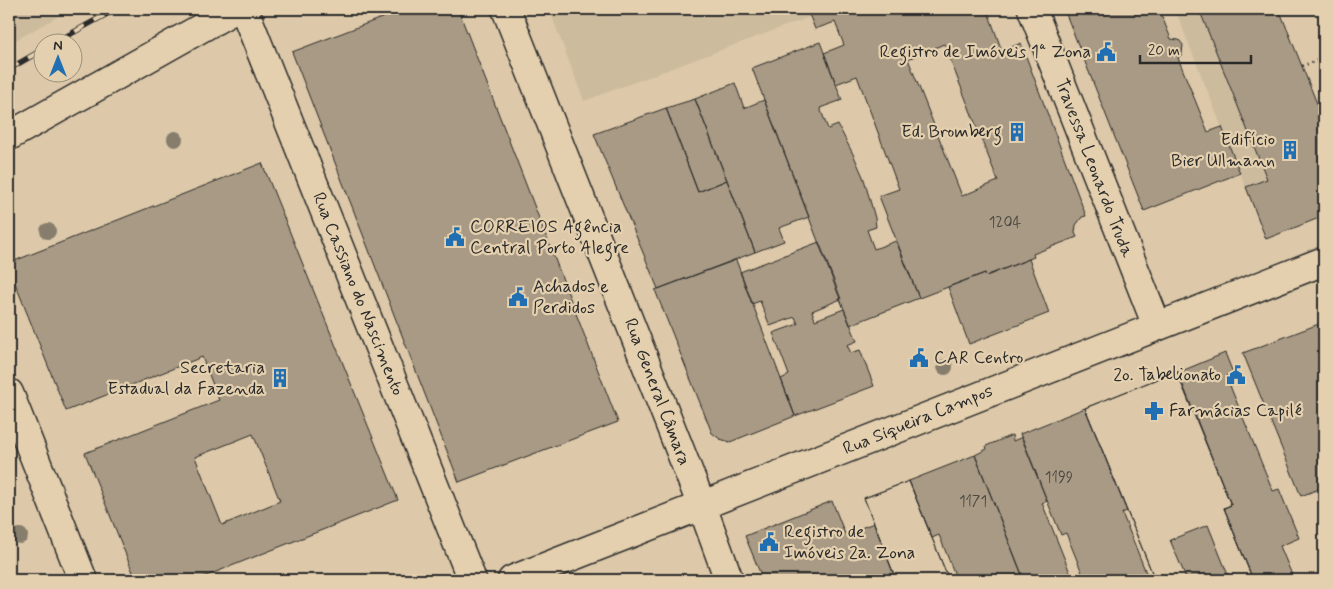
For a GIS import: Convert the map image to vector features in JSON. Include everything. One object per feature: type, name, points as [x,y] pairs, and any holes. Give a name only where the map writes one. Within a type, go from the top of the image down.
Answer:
[{"type":"street","points":[[9,136],[236,9]]},
{"type":"street","name":"Rua Cassiano do Nascimento","points":[[244,9],[472,580]]},
{"type":"street","name":"Rua General Câmara","points":[[506,9],[702,506],[729,580]]},
{"type":"street","name":"Travessa Leonardo Truda","points":[[1032,9],[1157,326]]},
{"type":"street","name":"Rua Siqueira Campos","points":[[512,580],[1324,261]]},
{"type":"street","points":[[9,393],[83,580]]},
{"type":"path","points":[[1302,66],[1324,58]]},
{"type":"shaded area","points":[[9,9],[71,9],[9,44]]},
{"type":"shaded area","points":[[549,9],[807,9],[810,17],[584,101]]},
{"type":"shaded area","name":"Edifício Bier Ullmann","points":[[1175,9],[1279,9],[1324,121],[1324,216],[1266,239]]},
{"type":"building","name":"CORREIOS Agência Central Porto Alegre","points":[[405,9],[458,9],[618,422],[459,482],[292,52]]},
{"type":"building","name":"Ed. Bromberg","points":[[807,9],[987,9],[1002,51],[1021,43],[1086,216],[1082,217],[1076,225],[1075,233],[1077,237],[1033,254],[1034,257],[986,276],[985,273],[919,298],[879,196],[899,189],[857,76],[836,84],[824,53],[844,45],[835,22],[815,29]],"holes":[[[944,44],[998,181],[962,196],[908,59]]]},
{"type":"building","points":[[1064,9],[1159,9],[1171,39],[1179,40],[1183,45],[1182,54],[1178,58],[1208,132],[1222,127],[1240,173],[1144,211]]},
{"type":"building","name":"Edifício Bier Ullmann","points":[[1199,9],[1279,9],[1324,121],[1324,216],[1266,239],[1246,187],[1267,179]]},
{"type":"building","points":[[820,42],[842,100],[820,108],[828,129],[838,125],[864,179],[875,218],[876,227],[867,230],[874,249],[896,241],[919,298],[850,325],[752,68]]},
{"type":"building","points":[[735,83],[744,108],[764,100],[809,217],[779,228],[784,241],[755,252],[695,99]]},
{"type":"building","points":[[695,99],[727,180],[698,192],[666,108]]},
{"type":"building","points":[[666,108],[698,192],[727,180],[755,252],[658,289],[594,134]]},
{"type":"building","name":"Secretaria Estadual da Fazenda","points":[[262,163],[398,500],[196,580],[136,580],[85,453],[219,400],[202,357],[66,411],[9,268],[9,263]],"holes":[[[253,434],[280,501],[222,525],[195,457]]]},
{"type":"building","points":[[819,242],[841,299],[812,311],[815,320],[844,309],[857,341],[847,345],[851,353],[860,350],[874,386],[795,416],[781,379],[789,375],[773,333],[798,324],[795,317],[770,326],[760,301],[752,304],[740,272]]},
{"type":"building","points":[[1029,259],[1049,313],[969,344],[948,287],[985,273],[986,276]]},
{"type":"building","points":[[736,260],[795,416],[730,442],[720,439],[712,433],[655,290]]},
{"type":"building","points":[[1324,322],[1324,487],[1301,496],[1243,353]]},
{"type":"building","points":[[1225,353],[1233,373],[1226,376],[1273,491],[1279,489],[1299,538],[1280,546],[1292,575],[1279,580],[1253,580],[1224,508],[1231,505],[1177,373]]},
{"type":"building","points":[[1177,371],[1231,505],[1224,508],[1253,580],[1155,580],[1085,408]]},
{"type":"building","points":[[1177,371],[1231,505],[1224,508],[1253,580],[1230,580],[1208,525],[1170,540],[1187,580],[1155,580],[1085,408]]},
{"type":"building","points":[[1085,408],[1127,511],[1122,513],[1149,580],[1085,580],[1066,533],[1061,535],[1020,434]]},
{"type":"building","points":[[1012,435],[1013,441],[1022,437],[1047,501],[1042,503],[1073,580],[1024,580],[975,455],[987,449],[986,446]]},
{"type":"building","points":[[975,455],[1024,580],[957,580],[939,535],[932,538],[909,481]]},
{"type":"building","points":[[909,481],[949,580],[896,580],[864,498]]},
{"type":"building","points":[[909,481],[949,580],[896,580],[864,498]]},
{"type":"building","points":[[832,501],[845,534],[874,523],[896,580],[763,580],[745,536]]},
{"type":"railway","points":[[74,32],[116,9]]},
{"type":"railway","points":[[9,69],[32,56]]},
{"type":"place","name":"Registro de Imóveis 1ª Zona","points":[[1106,52]]},
{"type":"place","name":"Ed. Bromberg","points":[[1017,132]]},
{"type":"place","name":"Edifício Bier Ullmann","points":[[1290,150]]},
{"type":"place","name":"CORREIOS Agência Central Porto Alegre","points":[[455,237]]},
{"type":"place","name":"Achados e Perdidos","points":[[518,297]]},
{"type":"place","name":"CAR Centro","points":[[919,358]]},
{"type":"place","name":"2o. Tabelionato","points":[[1236,375]]},
{"type":"place","name":"Secretaria Estadual da Fazenda","points":[[280,378]]},
{"type":"place","name":"Farmácias Capilé","points":[[1154,411]]},
{"type":"place","name":"Registro de Imóveis 2a. Zona","points":[[769,542]]}]
